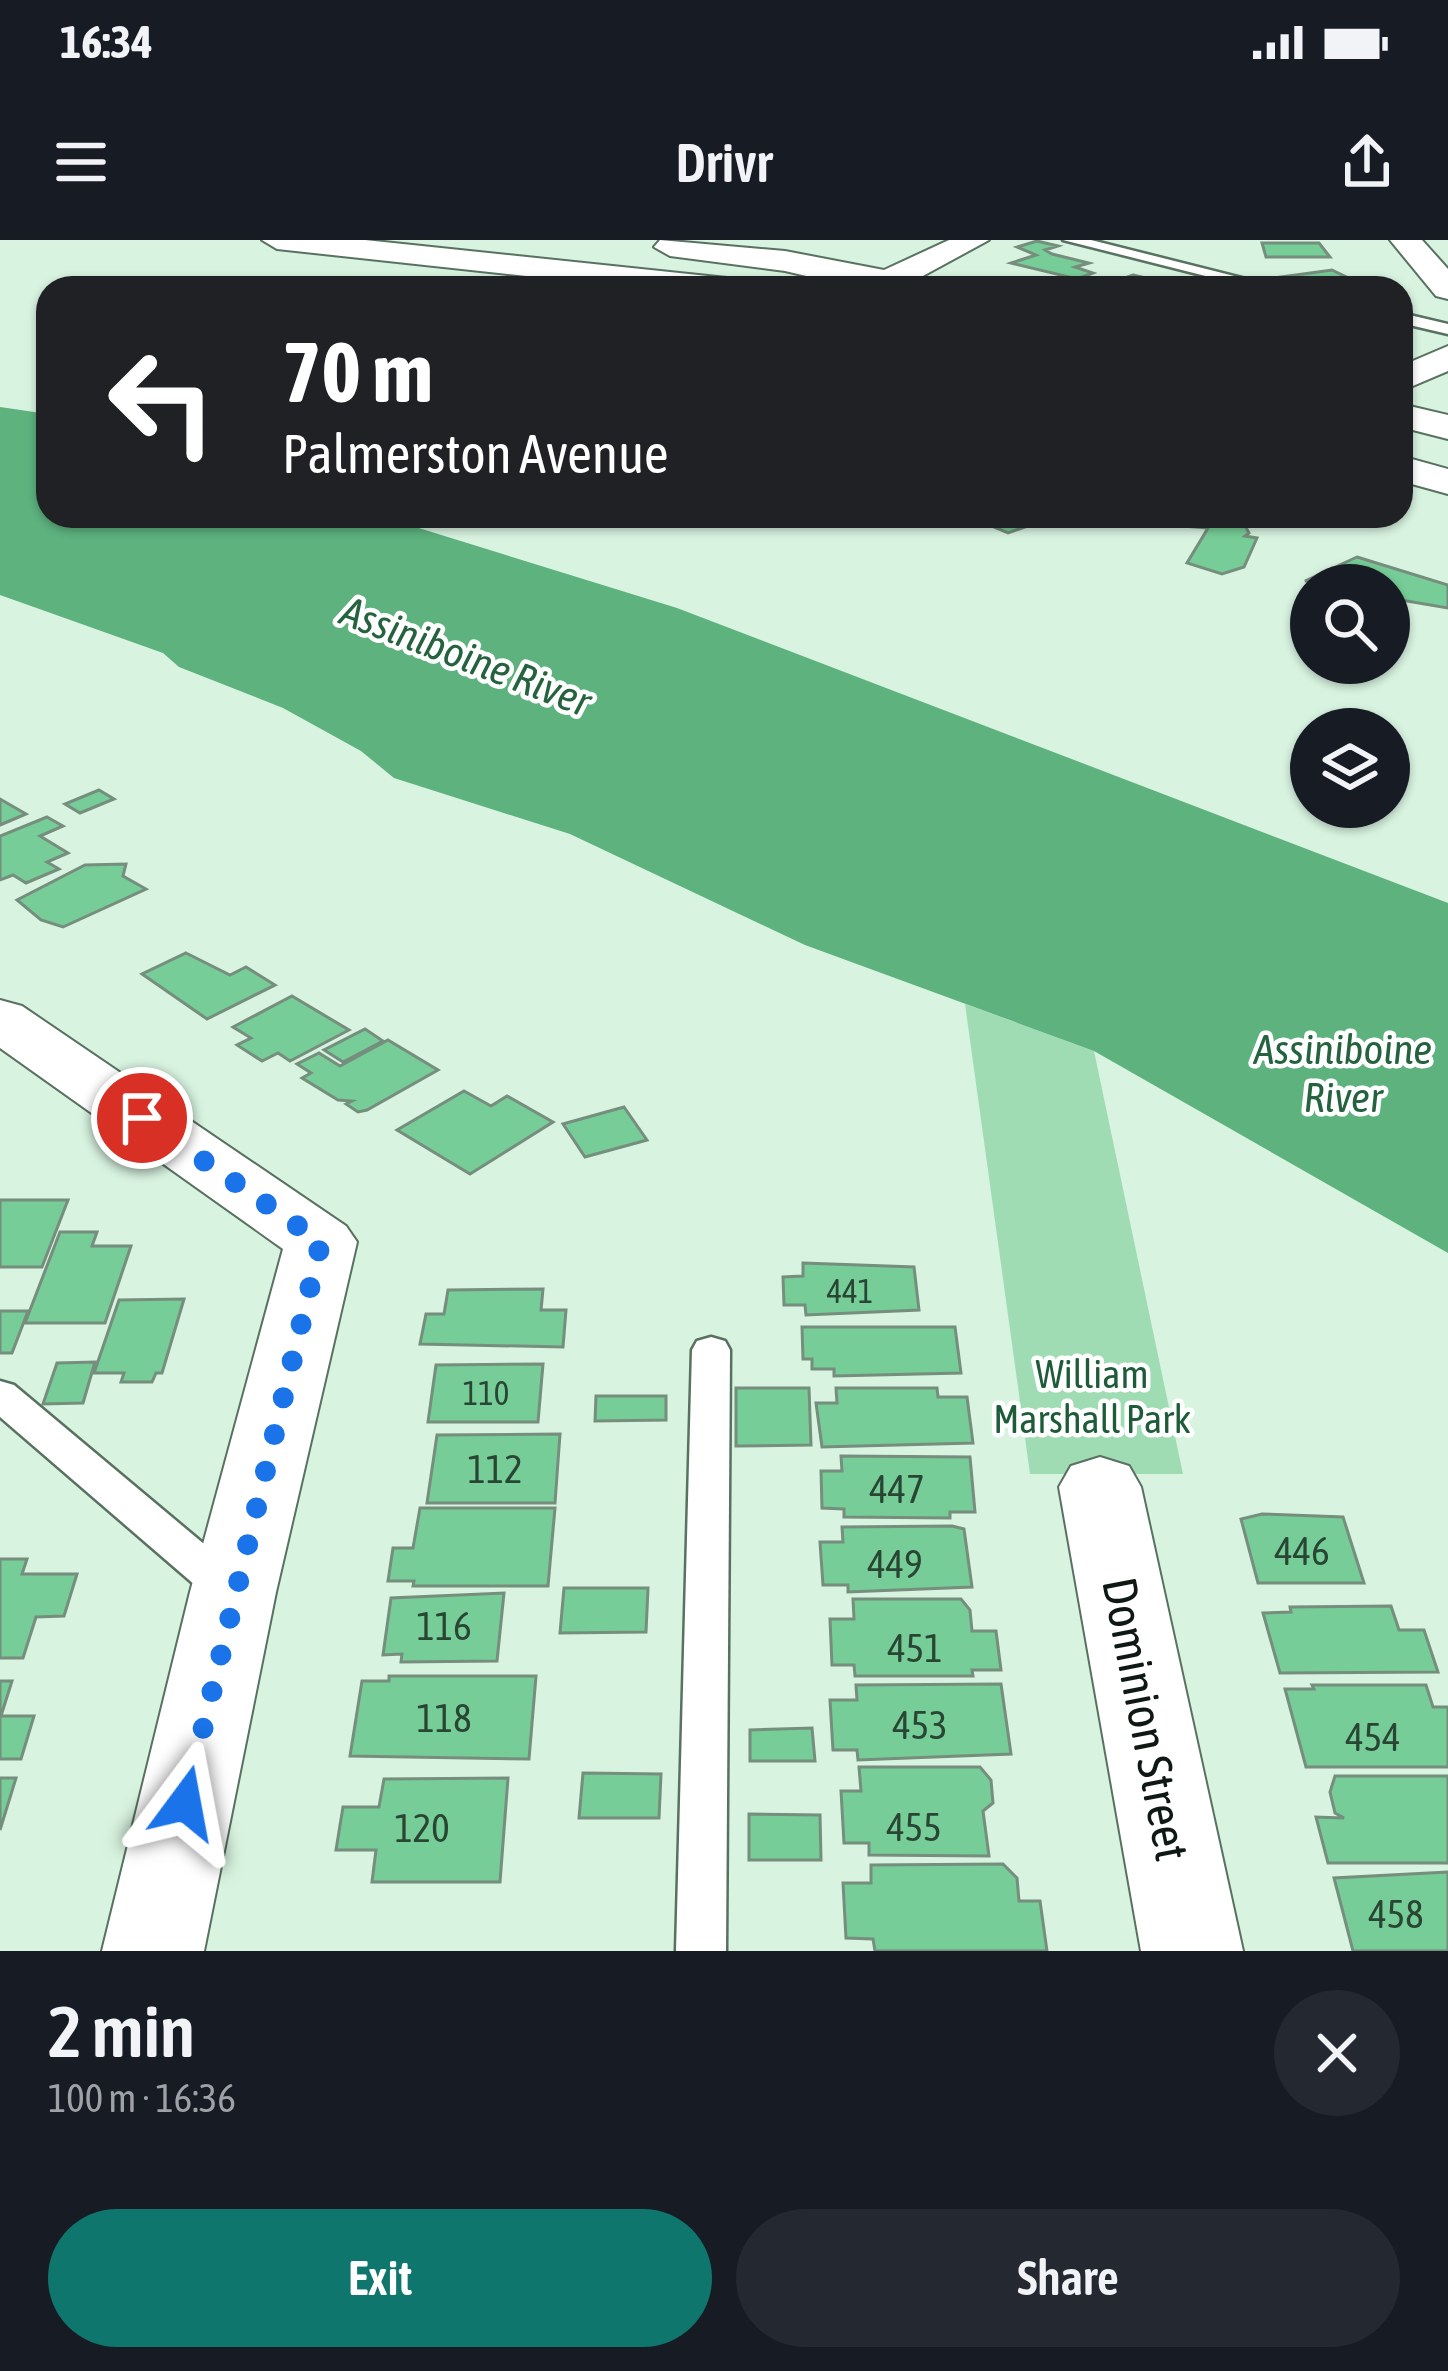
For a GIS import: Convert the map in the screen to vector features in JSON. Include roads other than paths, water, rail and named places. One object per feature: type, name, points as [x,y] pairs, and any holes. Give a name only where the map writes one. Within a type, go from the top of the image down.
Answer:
[{"type":"street","points":[[277,240],[630,276]]},
{"type":"street","points":[[897,276],[974,240]]},
{"type":"street","points":[[1405,240],[1448,289]]},
{"type":"street","points":[[622,275],[637,243],[839,276]]},
{"type":"street","points":[[1413,374],[1448,357]]},
{"type":"street","points":[[1413,418],[1448,427]]},
{"type":"street","points":[[1413,472],[1448,482]]},
{"type":"street","points":[[0,1019],[321,1242],[233,1592],[152,1951]]},
{"type":"street","name":"Dominion Street","points":[[1100,1486],[1192,1951]]},
{"type":"lane","points":[[1071,240],[1222,276]]},
{"type":"lane","points":[[1218,259],[1229,276]]},
{"type":"lane","points":[[1413,321],[1448,329]]},
{"type":"lane","points":[[701,1951],[711,1350]]},
{"type":"lane","points":[[0,1395],[233,1592]]},
{"type":"water","name":"Assiniboine River","points":[[0,407],[36,412],[36,528],[419,528],[677,608],[1448,903],[1448,1253],[1094,1051],[805,945],[570,834],[394,778],[361,751],[283,708],[179,667],[163,653],[0,595]]},
{"type":"park label","name":"William Marshall Park","points":[[1092,1396]]}]
